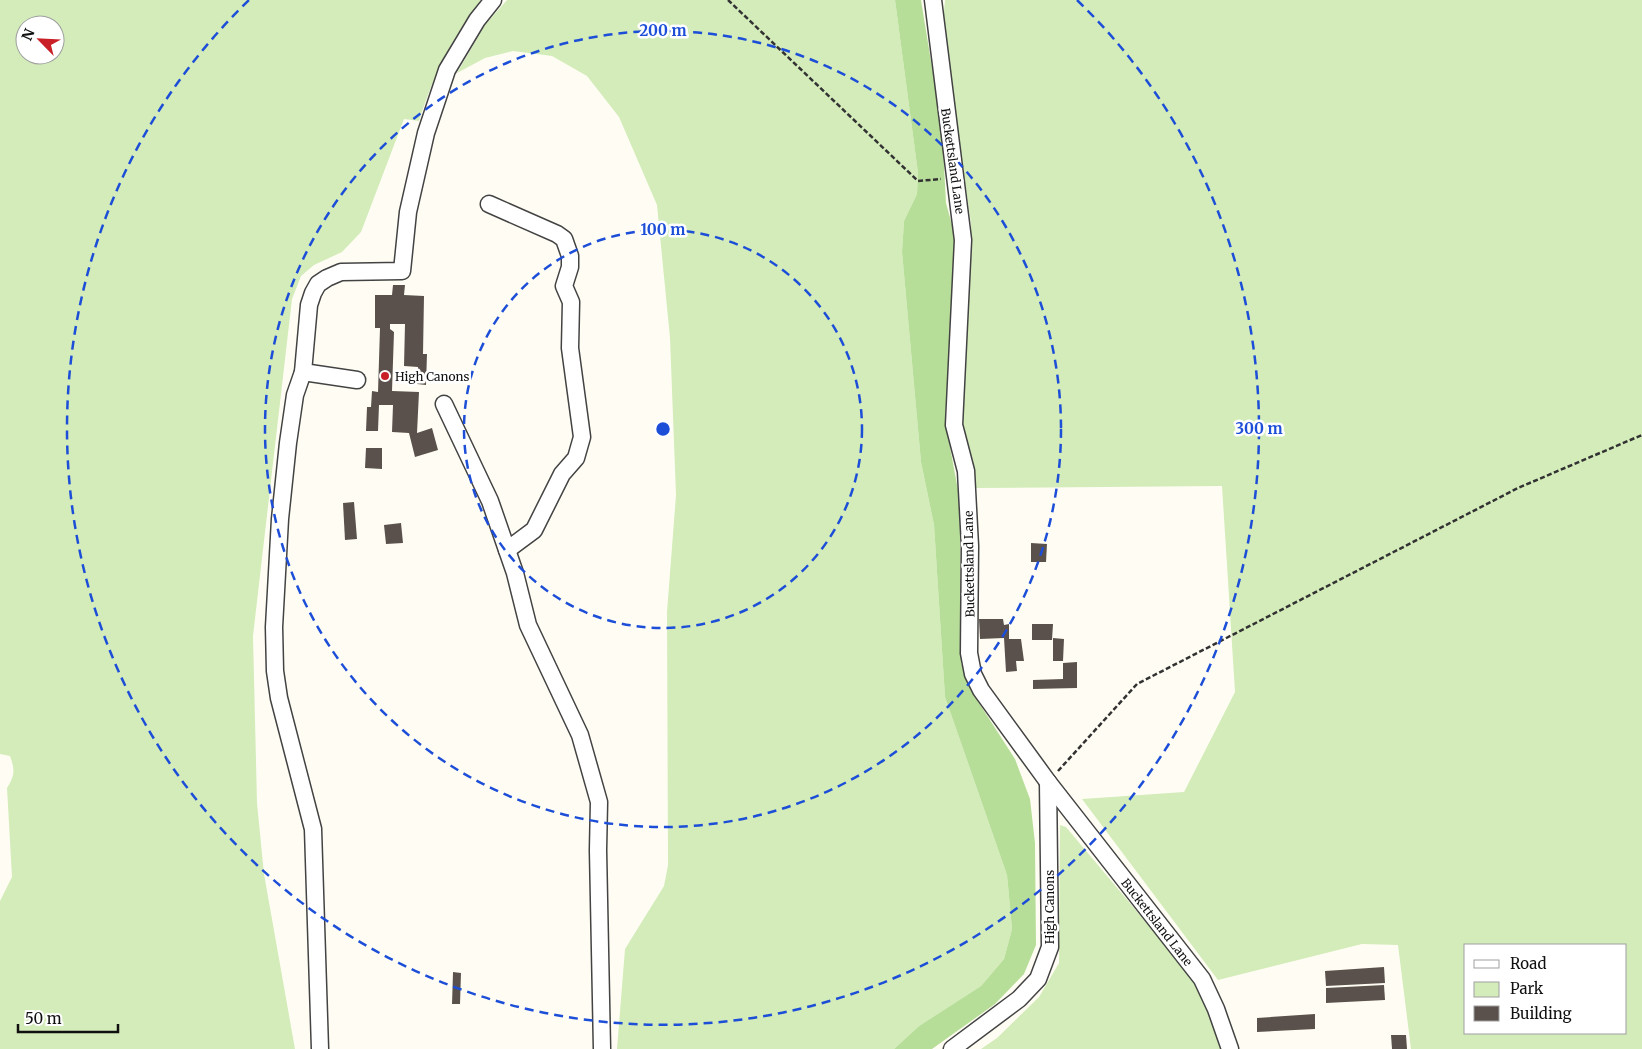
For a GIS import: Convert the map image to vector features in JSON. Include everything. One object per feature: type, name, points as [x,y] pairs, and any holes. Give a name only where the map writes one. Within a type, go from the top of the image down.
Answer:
[{"type":"street","points":[[320,1049],[314,829],[279,698],[275,671],[274,627],[280,519],[289,433],[295,395],[303,372],[309,305],[318,284],[341,272],[402,271],[408,212],[426,134],[447,70],[476,20],[493,0]]},
{"type":"street","name":"Buckettsland Lane","points":[[933,0],[963,240],[954,425],[966,471],[970,546],[969,653],[973,674],[981,690],[1048,782],[1202,980],[1216,1009],[1230,1049]]},
{"type":"street","points":[[489,204],[557,234],[564,239],[568,247],[570,267],[564,286],[571,302],[570,348],[582,436],[576,458],[562,474],[534,530],[507,550]]},
{"type":"street","points":[[303,372],[357,380]]},
{"type":"street","points":[[444,404],[490,501],[507,550],[528,625],[580,735],[599,802],[598,850],[602,1049]]},
{"type":"street","name":"High Canons","points":[[952,1049],[1019,999],[1038,979],[1050,947],[1048,782]]},
{"type":"path","points":[[728,0],[918,181],[955,177]]},
{"type":"path","points":[[1048,782],[1137,684],[1518,488],[1642,435]]},
{"type":"green space","points":[[0,0],[481,0],[470,14],[444,58],[419,121],[404,119],[361,232],[342,252],[314,265],[301,276],[292,299],[253,636],[257,803],[264,874],[295,1049],[0,1049],[0,901],[12,877],[7,788],[12,779],[13,772],[10,756],[0,754]]},
{"type":"green space","points":[[507,0],[895,0],[918,173],[917,194],[904,221],[902,252],[921,462],[934,525],[945,697],[1007,875],[1012,929],[1004,959],[981,986],[919,1026],[894,1049],[617,1049],[625,949],[664,886],[668,865],[667,612],[676,495],[670,338],[657,205],[619,117],[587,76],[552,56],[513,51],[485,58],[457,73],[485,25]]},
{"type":"green space","points":[[895,0],[921,0],[942,129],[946,203],[958,247],[945,420],[960,501],[961,663],[979,703],[1015,759],[1030,799],[1035,843],[1036,945],[1024,974],[995,1004],[932,1049],[894,1049],[919,1026],[981,986],[1004,959],[1012,929],[1007,875],[945,697],[934,525],[921,462],[902,252],[904,221],[917,194],[918,173]]},
{"type":"green space","points":[[945,0],[1642,0],[1642,1049],[1411,1049],[1398,945],[1362,944],[1218,980],[1082,799],[1184,792],[1235,692],[1222,486],[973,488],[962,418],[971,224],[943,23]]},
{"type":"green space","points":[[1060,825],[1066,827],[1192,977],[1209,1010],[1222,1049],[981,1049],[997,1038],[1039,997],[1059,963]]},
{"type":"building","name":"High Canons","points":[[393,285],[405,285],[404,295],[424,296],[423,354],[427,354],[426,385],[417,384],[418,367],[404,366],[405,324],[390,324],[390,329],[394,332],[392,391],[419,392],[417,433],[432,428],[438,450],[415,457],[409,433],[392,432],[393,405],[379,405],[378,431],[366,431],[367,407],[371,407],[372,391],[378,392],[380,328],[375,328],[375,295],[392,295]]},
{"type":"building","points":[[366,448],[382,448],[382,469],[365,468]]},
{"type":"building","points":[[354,502],[357,539],[345,540],[343,503]]},
{"type":"building","points":[[401,523],[403,543],[386,544],[384,525]]},
{"type":"building","points":[[1031,543],[1047,544],[1046,562],[1031,562]]},
{"type":"building","points":[[979,619],[1003,619],[1004,625],[1009,624],[1009,639],[1021,639],[1024,661],[1016,661],[1017,671],[1006,672],[1004,638],[980,639]]},
{"type":"building","points":[[1032,624],[1053,624],[1052,640],[1032,640]]},
{"type":"building","points":[[1053,638],[1064,639],[1063,661],[1053,661]]},
{"type":"building","points":[[1077,662],[1077,688],[1033,689],[1033,680],[1063,679],[1063,663]]},
{"type":"building","points":[[1384,967],[1385,983],[1326,986],[1325,971]]},
{"type":"building","points":[[453,972],[461,973],[460,1004],[452,1004]]},
{"type":"building","points":[[1384,985],[1385,1000],[1326,1003],[1326,988]]},
{"type":"building","points":[[1315,1014],[1315,1029],[1257,1032],[1257,1018]]},
{"type":"building","points":[[1391,1035],[1406,1035],[1407,1049],[1392,1049]]},
{"type":"place","name":"High Canons","points":[[385,376]]}]
